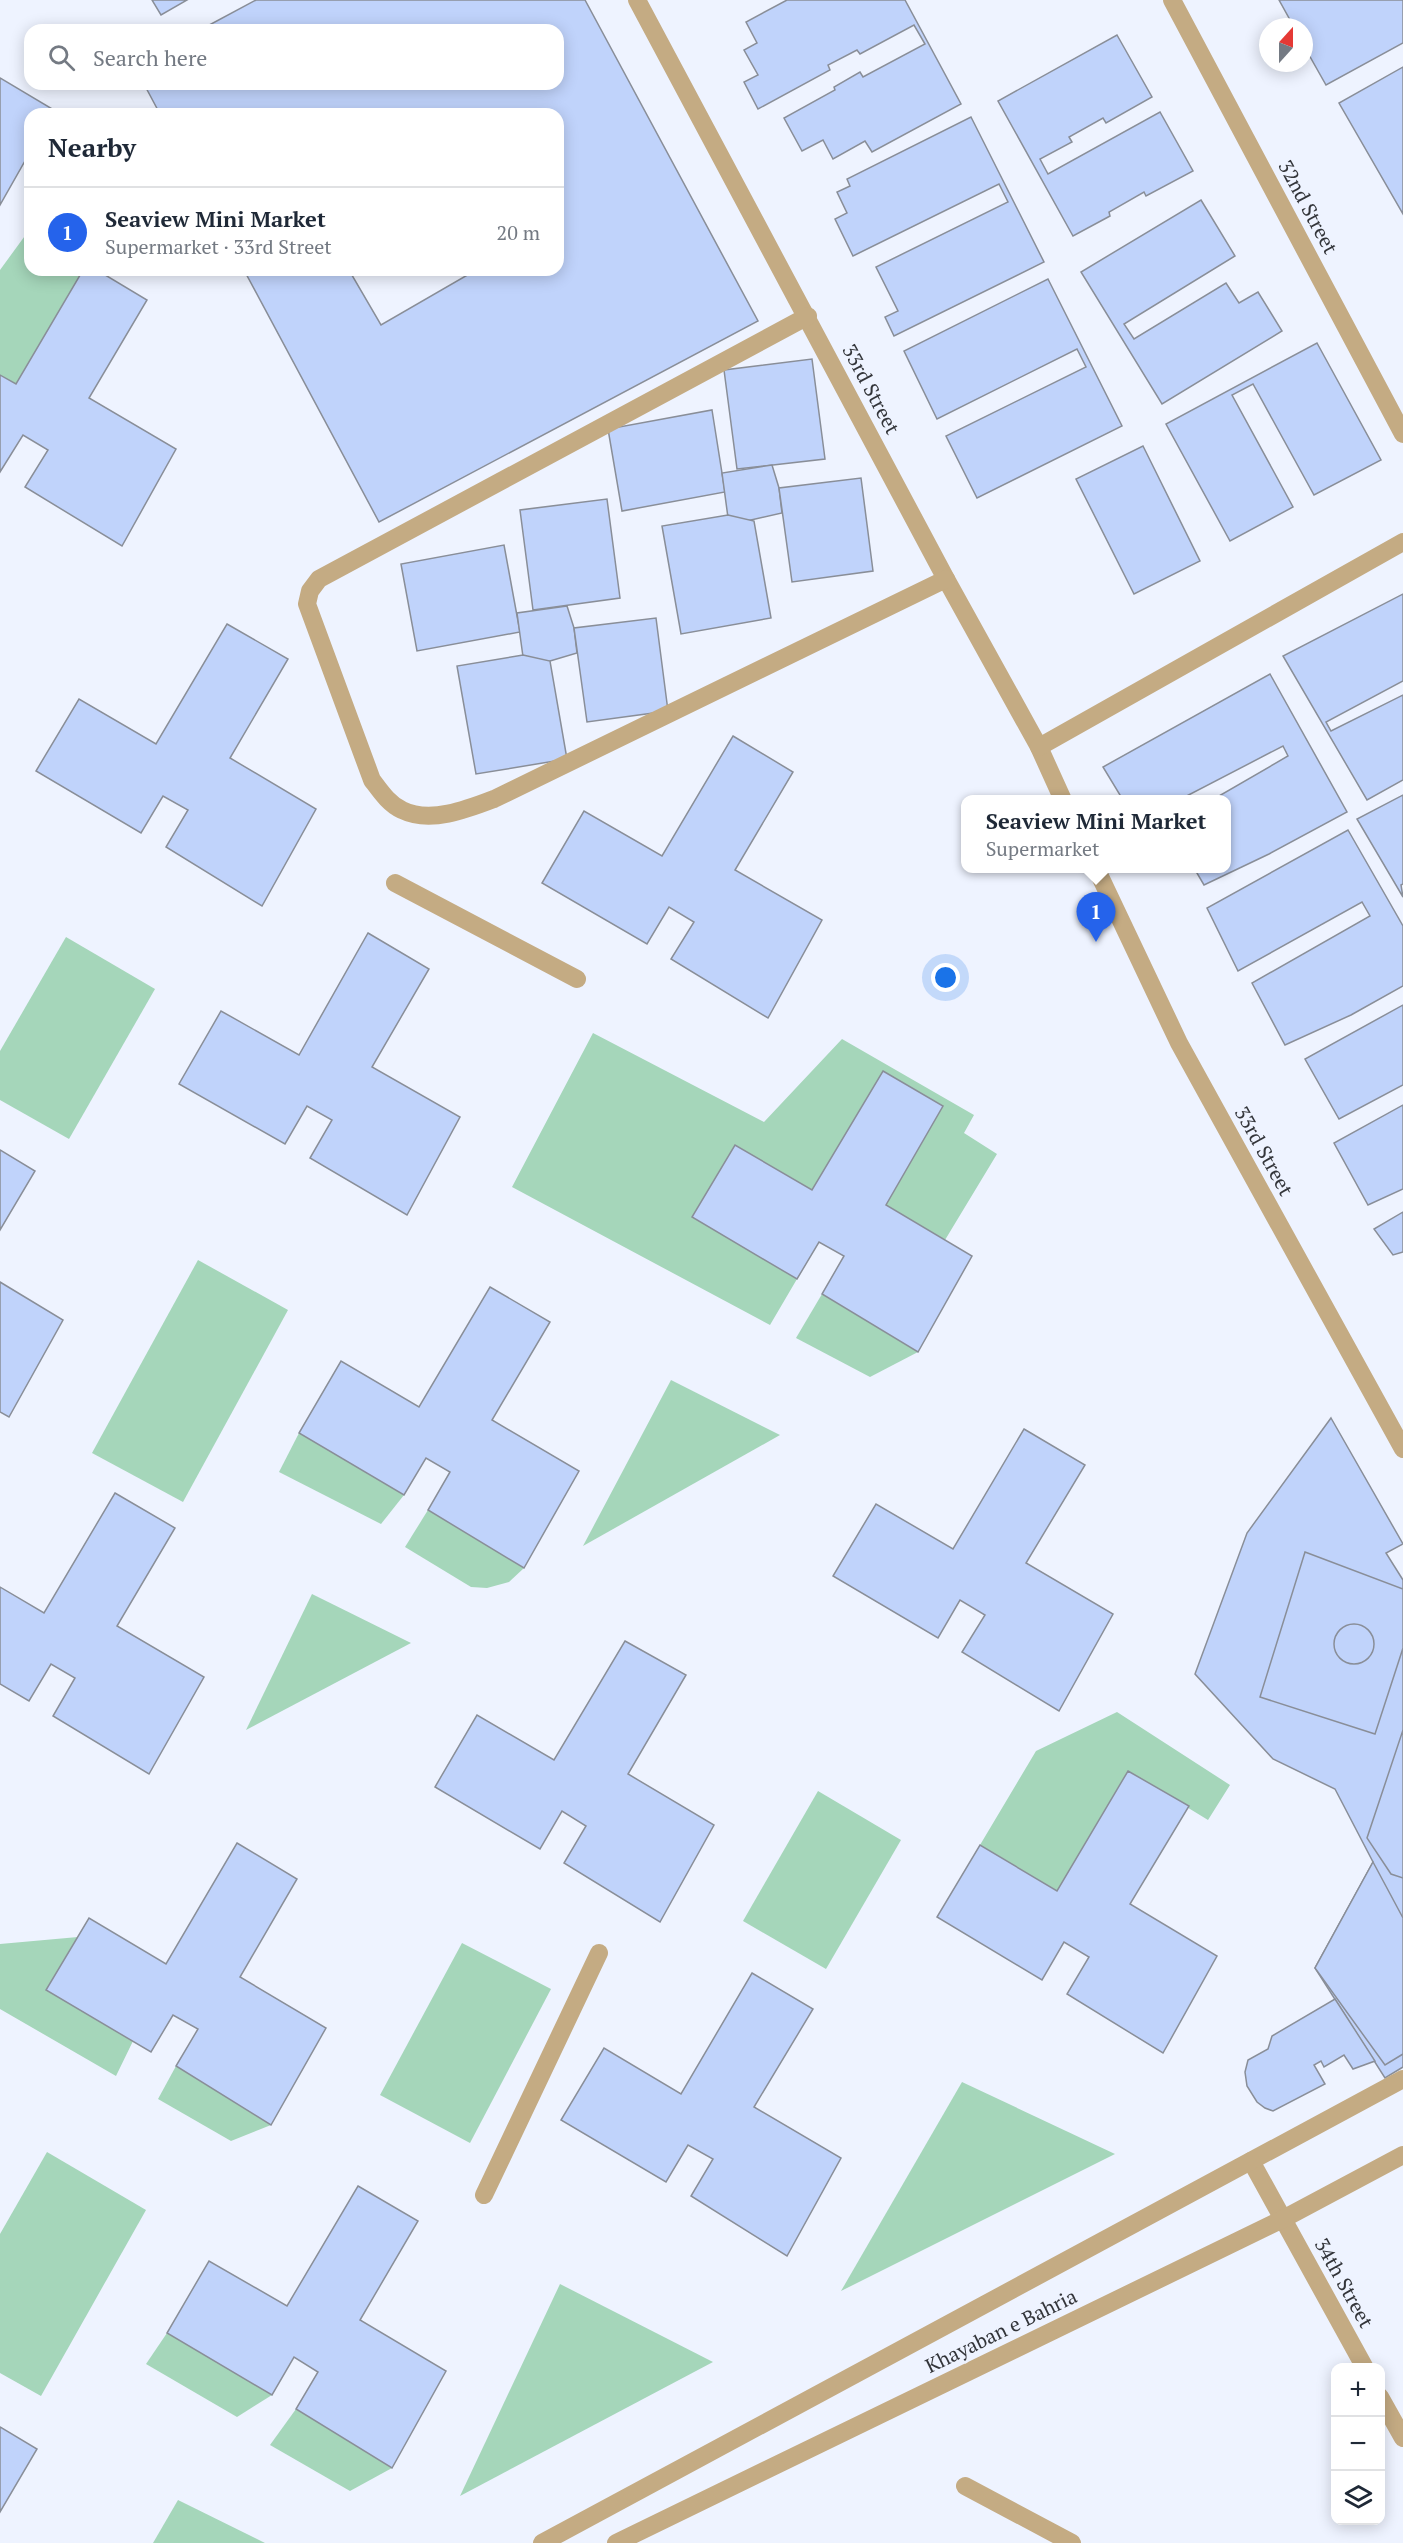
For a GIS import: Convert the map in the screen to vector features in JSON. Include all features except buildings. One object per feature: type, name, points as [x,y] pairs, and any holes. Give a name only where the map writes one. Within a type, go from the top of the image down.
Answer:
[{"type":"street","name":"33rd Street","points":[[637,0],[808,316],[1062,795]]},
{"type":"street","name":"32nd Street","points":[[1172,0],[1403,434]]},
{"type":"street","points":[[808,316],[319,579],[310,591],[306,604],[372,780],[388,800],[404,811],[429,815],[458,813],[494,799],[946,579]]},
{"type":"street","points":[[1038,747],[1403,542]]},
{"type":"street","name":"33rd Street","points":[[1098,873],[1179,1043],[1403,1449]]},
{"type":"street","points":[[395,883],[577,979]]},
{"type":"street","points":[[484,2195],[599,1953]]},
{"type":"street","points":[[542,2543],[1403,2079]]},
{"type":"street","name":"Khayaban e Bahria","points":[[616,2543],[1284,2219],[1403,2155]]},
{"type":"street","name":"34th Street","points":[[1251,2161],[1363,2363]]},
{"type":"street","points":[[1385,2406],[1403,2438]]},
{"type":"street","points":[[965,2486],[1072,2543]]},
{"type":"green space","points":[[24,237],[24,276],[79,276],[16,384],[0,375],[0,270]]},
{"type":"green space","points":[[66,937],[155,989],[69,1139],[0,1100],[0,1051]]},
{"type":"green space","points":[[593,1033],[764,1122],[842,1039],[974,1115],[964,1133],[997,1154],[945,1240],[886,1205],[943,1106],[883,1071],[812,1190],[735,1145],[692,1217],[797,1279],[770,1325],[512,1187]]},
{"type":"green space","points":[[198,1260],[288,1310],[183,1502],[92,1453]]},
{"type":"green space","points":[[822,1294],[918,1352],[870,1377],[796,1338]]},
{"type":"green space","points":[[671,1380],[780,1435],[583,1546]]},
{"type":"green space","points":[[299,1433],[404,1495],[381,1524],[279,1472]]},
{"type":"green space","points":[[428,1510],[524,1568],[509,1582],[487,1588],[471,1587],[405,1547]]},
{"type":"green space","points":[[312,1594],[411,1643],[246,1730]]},
{"type":"green space","points":[[1117,1712],[1230,1785],[1208,1820],[1128,1771],[1057,1891],[980,1845],[1036,1751]]},
{"type":"green space","points":[[818,1791],[901,1840],[826,1969],[743,1921]]},
{"type":"green space","points":[[78,1937],[46,1990],[133,2041],[116,2076],[0,2009],[0,1944]]},
{"type":"green space","points":[[462,1943],[551,1989],[470,2143],[380,2095]]},
{"type":"green space","points":[[176,2066],[271,2125],[231,2141],[158,2099]]},
{"type":"green space","points":[[962,2082],[1115,2154],[841,2291]]},
{"type":"green space","points":[[47,2152],[146,2210],[41,2396],[0,2373],[0,2234]]},
{"type":"green space","points":[[560,2284],[713,2362],[460,2496]]},
{"type":"green space","points":[[167,2333],[272,2395],[237,2417],[146,2364]]},
{"type":"green space","points":[[296,2409],[392,2468],[350,2491],[270,2445]]},
{"type":"green space","points":[[178,2500],[265,2543],[153,2543]]},
{"type":"place","name":"Seaview Mini Market","points":[[1096,942]]}]
